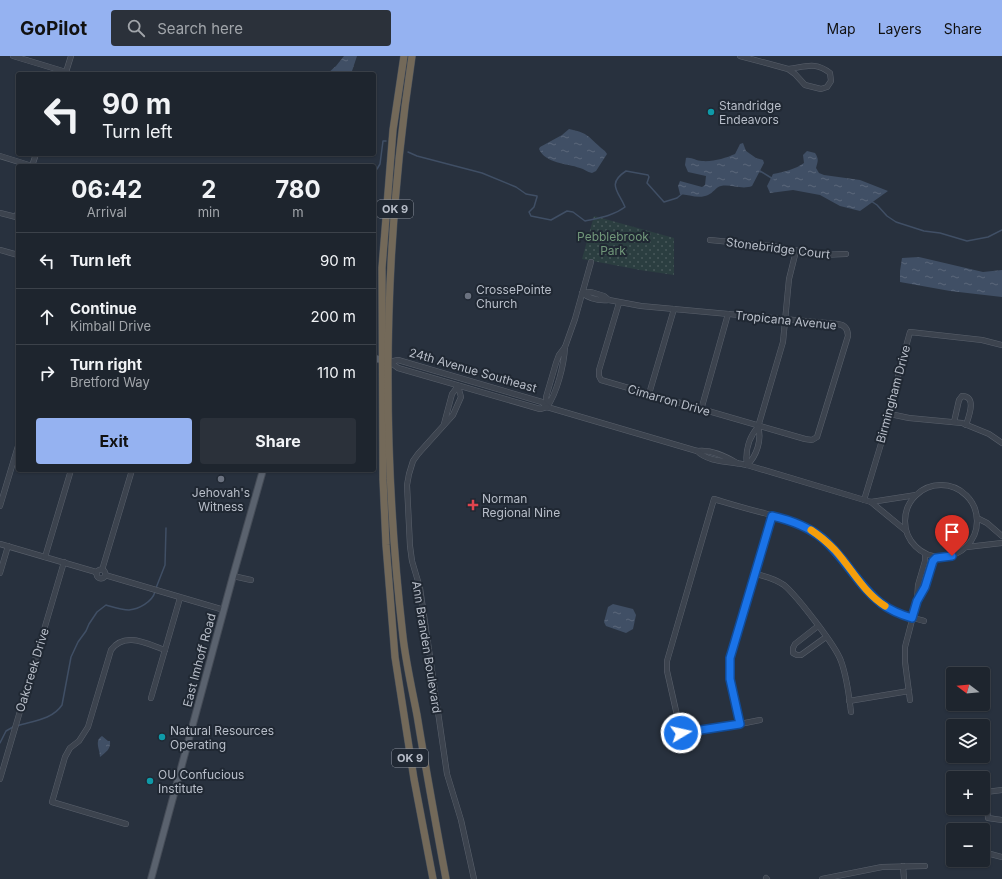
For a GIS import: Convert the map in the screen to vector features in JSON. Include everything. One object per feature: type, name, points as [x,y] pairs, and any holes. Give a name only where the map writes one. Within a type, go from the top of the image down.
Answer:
[{"type":"highway","name":"OK 9","points":[[404,56],[393,130],[382,268],[385,530],[393,637],[411,761],[433,879]]},
{"type":"highway","name":"OK 9","points":[[412,56],[405,106],[394,225],[389,316],[384,361],[392,499],[404,639],[446,879]]},
{"type":"highway","points":[[441,851],[450,879]]},
{"type":"highway","points":[[428,855],[429,879]]},
{"type":"main road","name":"East Imhoff Road","points":[[151,879],[233,576],[263,472]]},
{"type":"street","points":[[13,56],[66,72],[71,56]]},
{"type":"street","points":[[740,56],[788,69],[805,85],[817,88],[827,87],[831,80],[830,73],[820,67],[805,65],[788,69]]},
{"type":"street","points":[[0,156],[26,164]]},
{"type":"street","points":[[0,213],[16,217]]},
{"type":"street","name":"Stonebridge Court","points":[[710,240],[773,246],[820,255],[846,254]]},
{"type":"street","points":[[0,250],[16,254]]},
{"type":"street","points":[[747,465],[746,455],[752,433],[758,427],[782,346],[789,279],[796,251]]},
{"type":"street","points":[[546,407],[553,399],[565,358],[565,347],[591,262]]},
{"type":"street","name":"Tropicana Avenue","points":[[582,293],[588,297],[602,301],[609,300],[620,303],[674,309],[838,324],[844,326],[848,333],[821,428],[815,439]]},
{"type":"street","name":"Cimarron Drive","points":[[620,303],[599,370],[600,378],[604,382],[758,427],[805,439],[815,439]]},
{"type":"street","points":[[649,394],[674,309]]},
{"type":"street","points":[[701,410],[728,314]]},
{"type":"street","name":"Birmingham Drive","points":[[864,500],[890,414],[899,372],[910,332],[982,340],[1002,345]]},
{"type":"street","name":"24th Avenue Southeast","points":[[384,361],[398,360],[542,402],[546,407]]},
{"type":"street","name":"24th Avenue Southeast","points":[[384,361],[398,368],[540,409],[546,407],[697,451],[705,450],[730,458],[737,463],[871,502],[905,530],[913,544],[925,554],[936,558]]},
{"type":"street","name":"Ann Branden Boulevard","points":[[444,425],[452,394],[458,386]]},
{"type":"street","name":"Ann Branden Boulevard","points":[[458,386],[461,397],[458,407],[453,415],[413,461],[407,485],[409,542],[412,561],[420,588],[446,770],[461,820],[474,879]]},
{"type":"street","points":[[954,422],[959,400],[962,396],[965,396],[971,400],[966,425]]},
{"type":"street","points":[[890,414],[909,418],[954,422],[966,425],[989,434],[1002,443]]},
{"type":"street","points":[[747,465],[754,459],[761,435],[758,427]]},
{"type":"street","points":[[0,506],[16,453]]},
{"type":"street","points":[[45,557],[70,472]]},
{"type":"street","points":[[96,572],[99,578],[103,578],[131,472]]},
{"type":"street","name":"24th Avenue Southeast","points":[[871,502],[916,495],[926,488],[945,485],[961,491],[967,497],[974,506],[977,518]]},
{"type":"street","points":[[905,530],[907,508],[916,495]]},
{"type":"street","points":[[760,720],[681,733],[667,671],[667,661],[714,499],[797,523],[818,535],[835,550],[873,596],[888,608],[912,618],[924,621]]},
{"type":"street","points":[[740,724],[730,679],[730,658],[772,516]]},
{"type":"street","points":[[917,601],[925,587],[932,563],[936,558],[952,556],[961,552],[967,546],[974,535],[977,518],[987,523],[1002,536]]},
{"type":"street","points":[[967,546],[1002,543]]},
{"type":"street","points":[[0,544],[96,572],[99,570],[153,590],[224,610]]},
{"type":"street","points":[[0,573],[8,546]]},
{"type":"street","points":[[910,700],[905,653],[906,640],[917,601],[918,585],[925,561],[925,554]]},
{"type":"street","name":"Oakcreek Drive","points":[[0,779],[64,562]]},
{"type":"street","points":[[755,574],[773,579],[784,585],[836,650],[841,661],[851,712]]},
{"type":"street","points":[[233,576],[251,580]]},
{"type":"street","points":[[151,698],[180,598]]},
{"type":"street","points":[[818,626],[795,644],[793,653],[801,656],[826,637]]},
{"type":"street","points":[[126,824],[52,802],[65,757],[70,748],[79,741],[88,727],[111,650],[120,642],[132,640],[165,650]]},
{"type":"street","points":[[849,701],[909,691]]},
{"type":"street","points":[[1002,790],[986,792],[988,818],[1002,820]]},
{"type":"street","points":[[990,854],[1002,857]]},
{"type":"street","points":[[903,866],[904,879]]},
{"type":"street","points":[[822,879],[882,867],[925,866]]},
{"type":"green space","name":"Pebblebrook Park","points":[[594,216],[674,238],[674,275],[582,259]]},
{"type":"water","points":[[344,56],[357,56],[352,72],[329,72]]},
{"type":"water","points":[[569,129],[586,135],[607,154],[596,171],[592,173],[557,162],[546,158],[542,154],[539,149],[540,147],[562,135]]},
{"type":"water","points":[[743,143],[746,151],[756,158],[763,160],[764,163],[752,186],[721,186],[710,194],[702,197],[680,194],[678,186],[680,181],[702,187],[705,185],[706,176],[688,172],[685,165],[686,158],[711,161],[728,157],[735,154],[740,144]]},
{"type":"water","points":[[807,151],[815,153],[818,160],[816,168],[819,173],[860,180],[888,191],[860,211],[840,206],[820,195],[793,190],[770,193],[767,186],[773,174],[790,170],[804,163],[803,155]]},
{"type":"water","points":[[919,257],[983,272],[1002,270],[1002,297],[950,291],[900,282],[902,258]]},
{"type":"water","points":[[613,604],[633,609],[636,615],[633,629],[626,633],[606,626],[604,622],[608,607]]},
{"type":"water","points":[[102,736],[110,741],[110,746],[108,750],[100,757],[98,740]]},
{"type":"waterway","points":[[377,169],[380,164],[383,141],[386,141]]},
{"type":"waterway","points":[[408,152],[417,156],[482,173],[516,187],[526,194],[537,196],[534,207],[529,212],[531,216],[551,220],[567,211],[573,212],[585,221],[616,213],[625,207],[617,192],[615,184],[620,176],[626,171],[648,175],[649,177],[647,183],[664,202],[677,198],[683,193]]},
{"type":"waterway","points":[[760,172],[773,179]]},
{"type":"waterway","points":[[871,201],[896,222],[924,231],[940,233],[967,241],[988,237],[1002,230]]},
{"type":"waterway","points":[[156,588],[165,565],[166,528]]},
{"type":"waterway","points":[[17,726],[47,717],[53,714],[62,705],[71,657],[78,642],[97,612],[106,605],[126,610],[137,608],[148,602],[155,592]]},
{"type":"waterway","points":[[0,743],[6,731],[13,727]]},
{"type":"slow traffic","points":[[811,530],[835,550],[867,590],[885,606]]},
{"type":"place","name":"Standridge Endeavors","points":[[711,112]]},
{"type":"place","name":"CrossePointe Church","points":[[468,296]]},
{"type":"place","name":"Jehovah's Witness","points":[[221,479]]},
{"type":"place","name":"Norman Regional Nine","points":[[473,505]]},
{"type":"place","name":"Natural Resources Operating","points":[[162,737]]},
{"type":"place","name":"OU Confucious Institute","points":[[150,781]]},
{"type":"route","points":[[681,733],[740,724],[730,679],[730,658],[772,516],[797,523],[818,535],[835,550],[867,590],[882,604],[912,618],[917,601],[925,587],[933,561],[936,558],[952,556]]}]
